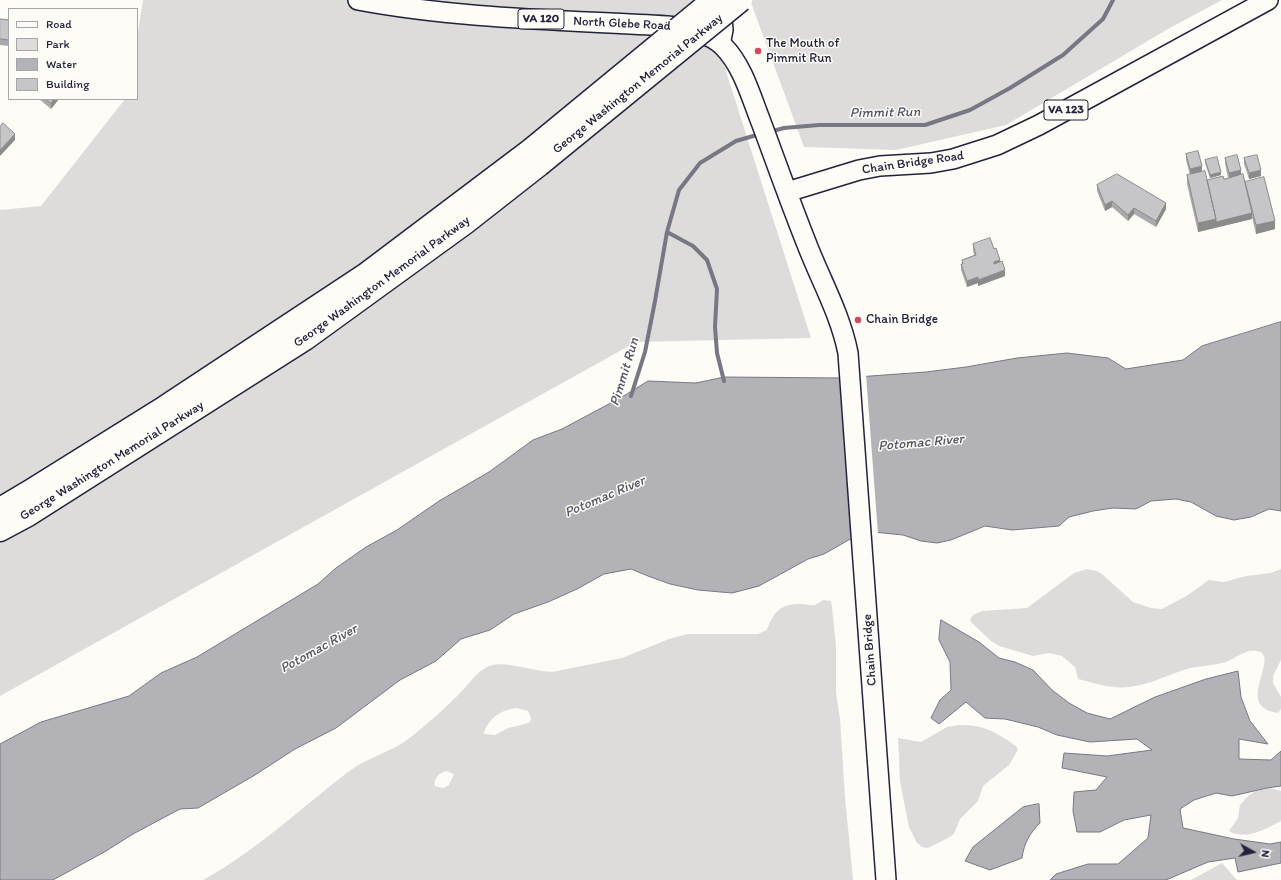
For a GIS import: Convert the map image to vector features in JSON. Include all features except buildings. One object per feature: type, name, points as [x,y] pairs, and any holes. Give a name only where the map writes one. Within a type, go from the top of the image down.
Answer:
[{"type":"highway","name":"George Washington Memorial Parkway","points":[[0,530],[28,515],[305,338],[465,223],[535,157],[713,0]]},
{"type":"highway","name":"George Washington Memorial Parkway","points":[[0,508],[165,408],[365,275],[535,157],[740,0]]},
{"type":"main road","name":"North Glebe Road","points":[[358,0],[402,8],[464,15],[676,27],[703,34],[722,45],[732,58],[742,76],[787,192]]},
{"type":"main road","name":"Chain Bridge Road","points":[[787,192],[859,170],[880,166],[953,160],[986,150],[1024,133],[1268,0]]},
{"type":"main road","name":"Chain Bridge","points":[[787,192],[812,257],[838,315],[846,342],[851,380],[886,880]]},
{"type":"street","points":[[722,0],[725,30],[722,45]]},
{"type":"green space","points":[[143,0],[711,0],[723,62],[811,338],[636,342],[0,696],[0,210],[41,206],[124,100],[138,100],[138,32]]},
{"type":"green space","points":[[750,0],[1222,0],[1168,29],[1006,125],[896,150],[804,147]]},
{"type":"green space","points":[[1087,569],[1097,571],[1102,574],[1133,602],[1151,608],[1162,609],[1188,595],[1209,580],[1224,582],[1246,576],[1271,573],[1281,569],[1281,660],[1273,676],[1273,683],[1281,697],[1281,709],[1278,713],[1267,710],[1259,702],[1259,686],[1264,662],[1264,656],[1260,652],[1247,652],[1226,662],[1182,670],[1152,682],[1137,686],[1116,687],[1078,679],[1075,667],[1062,656],[1049,653],[1033,656],[999,646],[991,641],[971,622],[970,619],[973,615],[982,611],[1027,608],[1074,573]]},
{"type":"green space","points":[[823,600],[831,601],[832,607],[836,647],[836,693],[840,719],[845,797],[853,880],[203,880],[260,843],[355,767],[397,746],[411,737],[449,704],[477,674],[489,666],[503,664],[552,672],[622,658],[669,639],[688,634],[758,634],[767,630],[772,618],[783,607],[795,604],[815,605]],"holes":[[[516,708],[528,711],[531,718],[530,722],[508,728],[495,735],[484,734],[486,727],[498,714]],[[446,771],[454,774],[449,785],[443,788],[435,786],[437,777]]]},
{"type":"green space","points":[[959,725],[976,726],[990,730],[1016,746],[1018,750],[1009,765],[983,786],[978,801],[960,819],[954,834],[928,848],[922,847],[917,843],[909,827],[900,782],[898,738],[921,742],[947,727]]},
{"type":"green space","points":[[1269,788],[1281,791],[1281,821],[1255,833],[1242,835],[1229,831],[1238,818],[1240,805],[1248,796],[1256,791]]},
{"type":"green space","points":[[1222,863],[1237,880],[1191,880]]},
{"type":"water","name":"Potomac River","points":[[1281,322],[1281,511],[1269,509],[1251,517],[1234,520],[1216,516],[1191,502],[1176,499],[1151,501],[1136,509],[1113,508],[1093,511],[1069,517],[1059,526],[1012,530],[985,526],[951,540],[937,543],[921,541],[903,535],[873,532],[861,533],[824,554],[808,559],[759,586],[732,593],[698,590],[670,584],[631,569],[604,574],[577,589],[548,602],[514,614],[490,630],[461,639],[436,661],[400,680],[336,728],[295,749],[255,775],[198,808],[180,809],[53,880],[0,880],[0,744],[41,722],[129,696],[161,673],[197,657],[318,584],[336,568],[366,547],[397,530],[439,501],[489,472],[533,440],[562,429],[622,397],[648,381],[696,383],[724,377],[843,378],[926,372],[1017,358],[1067,353],[1108,358],[1126,369],[1183,360],[1202,346]]},
{"type":"water","points":[[941,620],[979,642],[999,658],[1015,662],[1033,670],[1052,690],[1069,703],[1087,713],[1110,719],[1155,697],[1206,679],[1238,671],[1241,697],[1250,721],[1268,744],[1239,739],[1239,759],[1271,760],[1281,751],[1281,786],[1232,796],[1216,793],[1194,800],[1180,809],[1183,828],[1234,839],[1270,844],[1281,842],[1281,863],[1238,872],[1235,858],[1208,862],[1166,880],[1050,880],[1056,874],[1088,864],[1118,864],[1148,838],[1151,815],[1124,820],[1100,832],[1077,832],[1073,811],[1074,792],[1096,790],[1107,777],[1062,768],[1064,753],[1107,756],[1152,750],[1137,739],[1090,742],[1057,735],[1038,727],[1005,719],[985,718],[966,702],[939,724],[931,718],[940,700],[951,690],[950,662],[939,640]]},
{"type":"water","points":[[1039,804],[1040,823],[1028,839],[1022,858],[990,870],[965,861],[973,847],[1023,807]]},
{"type":"pier","points":[[866,374],[878,534],[862,535],[851,541],[839,376]]},
{"type":"waterway","name":"Pimmit Run","points":[[769,132],[784,128],[819,125],[925,125],[970,110],[1010,88],[1063,55],[1103,19],[1113,0]]},
{"type":"waterway","name":"Pimmit Run","points":[[631,396],[645,352],[667,232],[679,190],[700,163],[736,141],[760,134]]},
{"type":"waterway","name":"Pimmit Run","points":[[667,232],[693,246],[707,260],[717,289],[715,327],[717,353],[724,381]]},
{"type":"place","name":"The Mouth of Pimmit Run","points":[[758,51]]},
{"type":"place","name":"Chain Bridge","points":[[858,320]]}]
